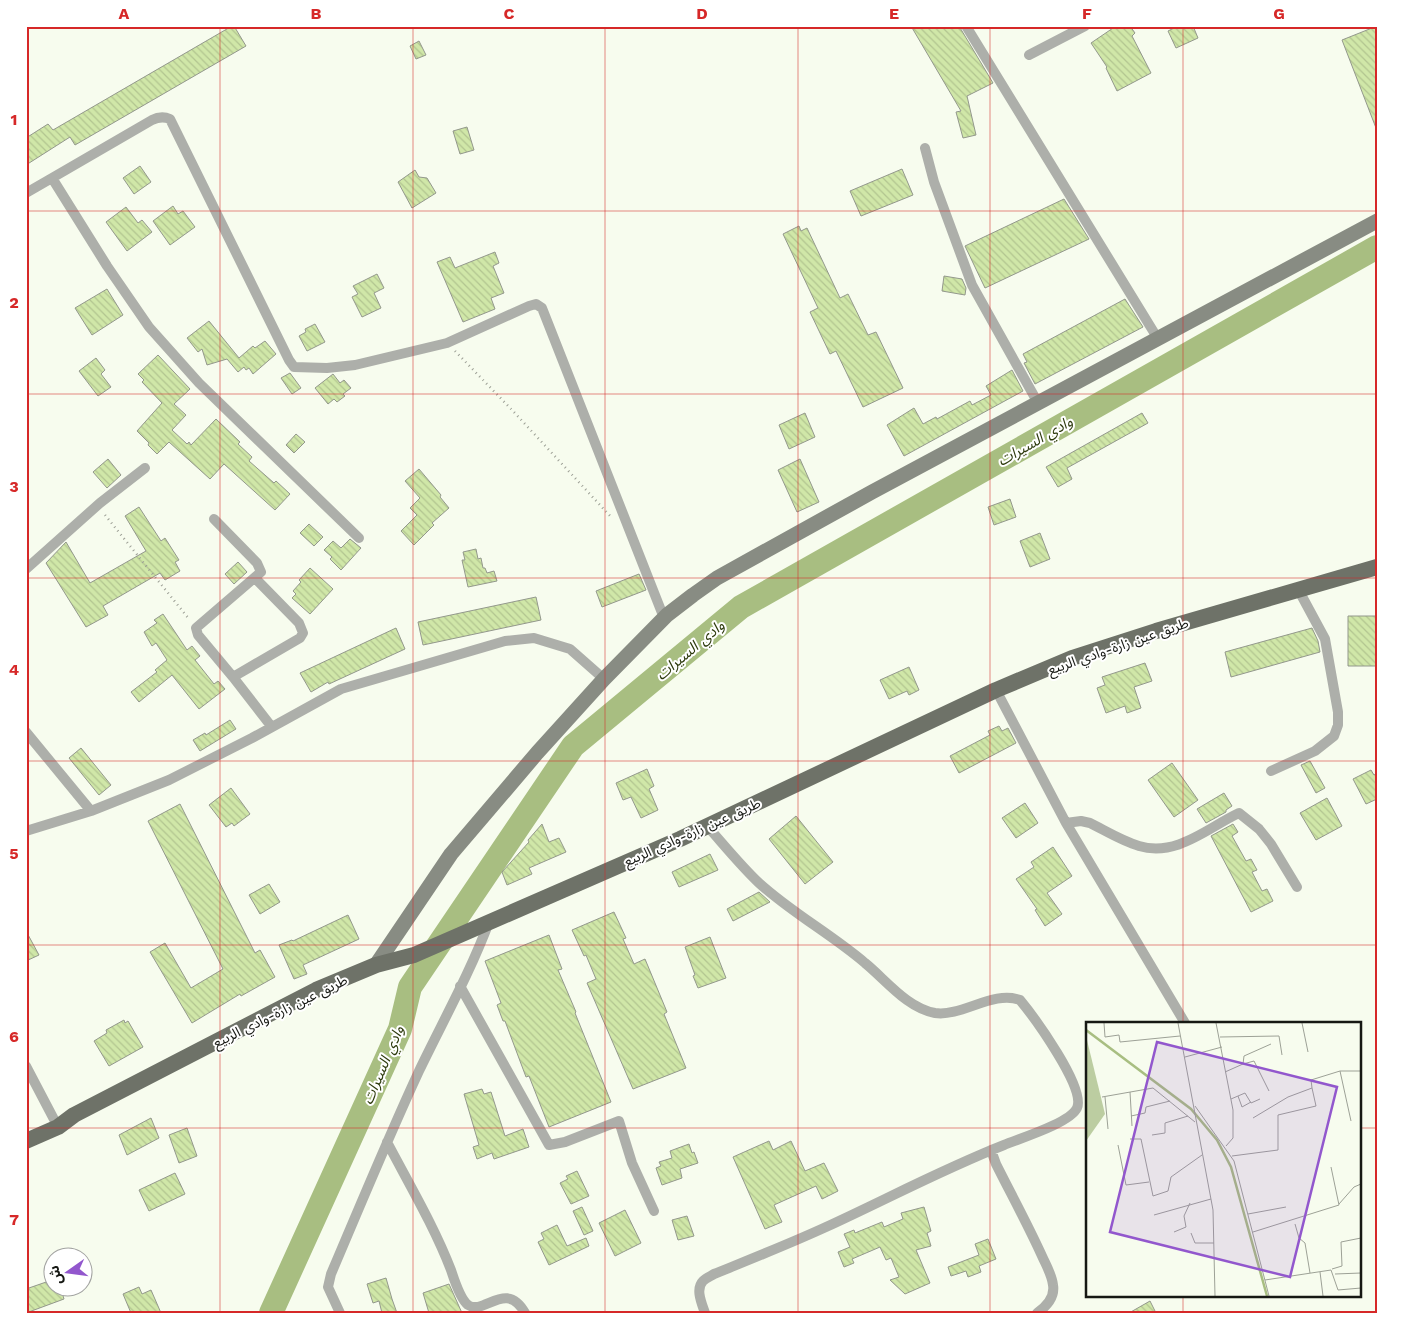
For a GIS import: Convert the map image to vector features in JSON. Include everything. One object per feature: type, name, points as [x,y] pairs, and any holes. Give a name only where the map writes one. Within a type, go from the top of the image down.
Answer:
[{"type":"main road","points":[[376,965],[451,854],[604,679],[664,618],[693,595],[717,578],[872,492],[1377,220]]},
{"type":"main road","name":"طريق عين زارة-وادي الربيع","points":[[26,1141],[58,1127],[74,1115],[316,990],[376,965],[414,955],[708,827],[996,690],[1072,658],[1156,631],[1377,568]]},
{"type":"street","points":[[966,26],[1158,339]]},
{"type":"street","points":[[1029,56],[1084,26]]},
{"type":"street","points":[[26,193],[152,120],[158,117],[170,119],[284,351],[294,367],[327,368],[355,365],[447,343],[536,304],[542,308],[664,618]]},
{"type":"street","points":[[925,148],[934,182],[972,285],[1038,403]]},
{"type":"street","points":[[52,178],[107,266],[149,327],[199,383],[359,538]]},
{"type":"street","points":[[26,569],[97,506],[145,468]]},
{"type":"street","points":[[214,519],[257,563],[261,572],[196,628],[198,635],[271,726]]},
{"type":"street","points":[[233,677],[300,638],[303,633],[299,623],[255,578]]},
{"type":"street","points":[[1272,771],[1315,750],[1334,736],[1338,725],[1338,712],[1325,639],[1298,590]]},
{"type":"street","points":[[26,831],[91,811],[170,780],[341,689],[505,641],[534,638],[570,649],[604,679]]},
{"type":"street","points":[[996,690],[1066,823],[1184,1022]]},
{"type":"street","points":[[26,732],[91,811]]},
{"type":"street","points":[[1066,823],[1082,821],[1142,847],[1166,848],[1185,842],[1239,813],[1259,829],[1271,844],[1297,887]]},
{"type":"street","points":[[705,1313],[699,1293],[703,1281],[714,1274],[825,1228],[991,1150],[1066,1120],[1078,1107],[1076,1089],[1056,1050],[1020,1000],[1014,998],[1001,999],[937,1014],[912,1004],[866,963],[836,940],[812,925],[759,883],[708,827]]},
{"type":"street","points":[[340,1313],[328,1287],[329,1282],[387,1142],[479,948],[489,922]]},
{"type":"street","points":[[460,986],[549,1145],[566,1142],[619,1121],[632,1163],[654,1211]]},
{"type":"street","points":[[26,1066],[58,1127]]},
{"type":"street","points":[[387,1142],[467,1304],[474,1307],[506,1298],[516,1301],[525,1313]]},
{"type":"street","points":[[991,1150],[1054,1285],[1053,1295],[1037,1313]]},
{"type":"path","points":[[447,343],[614,520]]},
{"type":"path","points":[[97,506],[196,628]]},
{"type":"building","points":[[234,26],[246,46],[75,145],[70,137],[26,165],[26,138],[48,124],[53,130]]},
{"type":"building","points":[[911,26],[959,26],[993,83],[967,96],[976,135],[963,138],[956,112],[961,111]]},
{"type":"building","points":[[1116,26],[1130,26],[1135,33],[1132,36],[1151,73],[1117,91],[1107,67],[1091,43]]},
{"type":"building","points":[[1178,26],[1193,26],[1198,38],[1176,48],[1168,31]]},
{"type":"building","points":[[1377,26],[1377,128],[1376,128],[1342,40]]},
{"type":"building","points":[[419,41],[426,55],[416,59],[410,46]]},
{"type":"building","points":[[467,127],[474,150],[460,154],[453,131]]},
{"type":"building","points":[[140,166],[151,182],[134,194],[123,178]]},
{"type":"building","points":[[902,169],[913,195],[861,216],[850,191]]},
{"type":"building","points":[[415,170],[419,177],[427,178],[436,193],[412,208],[398,182]]},
{"type":"building","points":[[1064,199],[1089,239],[985,288],[965,246]]},
{"type":"building","points":[[173,206],[178,214],[183,211],[195,227],[170,245],[153,221]]},
{"type":"building","points":[[126,207],[138,223],[142,220],[152,232],[127,251],[106,222]]},
{"type":"building","points":[[799,226],[801,231],[807,228],[840,298],[848,294],[868,335],[876,332],[903,388],[863,407],[836,351],[830,354],[810,312],[818,308],[783,234]]},
{"type":"building","points":[[495,252],[499,263],[493,266],[504,293],[491,298],[495,309],[463,322],[437,262],[450,257],[455,268]]},
{"type":"building","points":[[377,274],[384,288],[374,293],[381,308],[362,317],[352,297],[358,294],[353,286]]},
{"type":"building","points":[[944,276],[962,279],[966,288],[965,295],[942,291]]},
{"type":"building","points":[[107,289],[123,315],[92,335],[75,308]]},
{"type":"building","points":[[1125,299],[1143,327],[1035,384],[1024,363],[1027,362],[1023,354]]},
{"type":"building","points":[[209,321],[239,358],[253,346],[255,348],[265,341],[276,354],[253,374],[249,368],[246,370],[244,367],[238,372],[227,359],[207,365],[202,349],[198,352],[187,338]]},
{"type":"building","points":[[315,324],[325,342],[307,351],[299,336],[306,332],[305,329]]},
{"type":"building","points":[[158,355],[190,389],[174,404],[186,415],[172,430],[187,444],[189,442],[191,445],[216,419],[240,442],[238,444],[252,457],[249,461],[290,494],[275,510],[224,464],[210,479],[169,442],[157,454],[137,431],[162,403],[142,382],[144,380],[138,374]]},
{"type":"building","points":[[96,358],[105,370],[101,374],[111,387],[98,396],[79,371]]},
{"type":"building","points":[[1012,370],[1023,391],[904,456],[887,425],[914,408],[923,424],[936,417],[937,419],[970,401],[972,405],[991,395],[986,386]]},
{"type":"building","points":[[290,373],[301,388],[292,394],[281,378]]},
{"type":"building","points":[[333,374],[340,383],[344,380],[351,388],[337,402],[334,399],[328,404],[315,388]]},
{"type":"building","points":[[805,413],[815,437],[789,449],[779,425]]},
{"type":"building","points":[[1142,413],[1148,423],[1067,468],[1072,479],[1058,487],[1046,467]]},
{"type":"building","points":[[296,434],[305,442],[294,453],[286,445]]},
{"type":"building","points":[[108,459],[121,475],[107,488],[93,472]]},
{"type":"building","points":[[800,459],[819,502],[797,512],[778,470]]},
{"type":"building","points":[[419,469],[441,495],[440,497],[449,508],[432,523],[434,525],[414,545],[401,531],[417,515],[410,508],[420,498],[405,481]]},
{"type":"building","points":[[1010,499],[1016,517],[994,525],[988,507]]},
{"type":"building","points":[[139,507],[161,541],[165,538],[179,560],[175,562],[180,571],[165,580],[160,573],[103,606],[108,615],[86,627],[46,563],[66,542],[90,583],[146,551],[125,516]]},
{"type":"building","points":[[309,524],[323,537],[314,546],[300,533]]},
{"type":"building","points":[[1040,533],[1050,559],[1030,567],[1020,541]]},
{"type":"building","points":[[350,539],[361,548],[341,570],[330,559],[332,557],[324,550],[333,541],[341,548]]},
{"type":"building","points":[[476,549],[478,559],[481,558],[483,568],[485,568],[487,573],[494,571],[497,581],[468,587],[462,560],[465,560],[463,552]]},
{"type":"building","points":[[238,562],[247,572],[234,584],[225,574]]},
{"type":"building","points":[[310,568],[333,589],[310,614],[292,598],[296,594],[293,591],[301,582],[299,580]]},
{"type":"building","points":[[639,574],[646,590],[602,607],[596,591]]},
{"type":"building","points":[[536,597],[541,620],[423,645],[418,622]]},
{"type":"building","points":[[163,614],[187,650],[192,646],[200,656],[195,660],[214,684],[218,681],[225,689],[199,709],[172,675],[139,702],[131,692],[157,672],[155,670],[167,660],[156,643],[152,646],[144,632],[157,623],[154,620]]},
{"type":"building","points":[[1348,616],[1377,616],[1377,666],[1348,666]]},
{"type":"building","points":[[396,628],[405,649],[329,684],[328,682],[311,692],[300,673]]},
{"type":"building","points":[[1312,628],[1318,641],[1320,652],[1231,677],[1225,652]]},
{"type":"building","points":[[1145,663],[1152,681],[1134,687],[1141,708],[1127,713],[1125,706],[1106,713],[1097,688],[1105,685],[1102,677]]},
{"type":"building","points":[[909,667],[919,690],[909,695],[907,691],[889,699],[880,680]]},
{"type":"building","points":[[230,720],[236,729],[200,751],[193,740],[205,733],[206,735]]},
{"type":"building","points":[[999,726],[1002,731],[1008,728],[1016,743],[959,773],[950,756],[990,735],[988,731]]},
{"type":"building","points":[[81,748],[111,785],[99,795],[69,758]]},
{"type":"building","points":[[1310,761],[1325,788],[1316,793],[1301,765]]},
{"type":"building","points":[[1172,763],[1198,800],[1174,817],[1148,780]]},
{"type":"building","points":[[647,769],[654,786],[649,789],[658,810],[641,818],[631,797],[623,800],[616,783]]},
{"type":"building","points":[[1371,770],[1374,775],[1377,773],[1377,799],[1366,804],[1353,779]]},
{"type":"building","points":[[231,788],[250,814],[234,826],[232,823],[226,827],[209,805]]},
{"type":"building","points":[[1224,793],[1232,806],[1226,812],[1206,823],[1197,809]]},
{"type":"building","points":[[1327,798],[1342,826],[1316,840],[1300,813]]},
{"type":"building","points":[[1025,803],[1038,823],[1016,838],[1002,818]]},
{"type":"building","points":[[180,804],[255,953],[260,950],[275,977],[241,996],[240,994],[192,1023],[150,952],[165,943],[191,988],[223,969],[148,821]]},
{"type":"building","points":[[796,816],[833,862],[805,884],[769,839]]},
{"type":"building","points":[[542,824],[549,842],[559,838],[566,852],[529,868],[532,874],[507,885],[502,872],[529,842],[528,840]]},
{"type":"building","points":[[1233,824],[1238,832],[1232,836],[1246,861],[1251,859],[1257,870],[1252,872],[1262,891],[1267,889],[1273,901],[1251,912],[1211,836]]},
{"type":"building","points":[[1053,847],[1072,876],[1047,893],[1062,914],[1045,926],[1035,910],[1037,909],[1016,879],[1034,867],[1031,862]]},
{"type":"building","points":[[710,854],[718,870],[679,887],[672,872]]},
{"type":"building","points":[[269,884],[280,902],[260,914],[249,895]]},
{"type":"building","points":[[759,892],[770,902],[733,921],[727,909]]},
{"type":"building","points":[[614,912],[626,938],[623,939],[634,964],[645,959],[667,1012],[664,1014],[686,1068],[633,1089],[587,983],[596,979],[586,955],[584,956],[572,930]]},
{"type":"building","points":[[348,915],[359,939],[303,965],[307,974],[294,979],[279,945],[293,941]]},
{"type":"building","points":[[26,931],[39,955],[26,961]]},
{"type":"building","points":[[549,935],[562,969],[558,970],[611,1102],[549,1127],[529,1076],[526,1077],[505,1021],[503,1021],[497,1005],[501,1003],[485,961]]},
{"type":"building","points":[[710,937],[726,978],[698,988],[685,947]]},
{"type":"building","points":[[124,1020],[125,1023],[128,1021],[143,1047],[109,1066],[94,1041],[107,1033],[106,1030]]},
{"type":"building","points":[[482,1089],[484,1094],[491,1092],[505,1136],[523,1129],[529,1147],[494,1159],[492,1153],[477,1159],[473,1147],[479,1145],[464,1094]]},
{"type":"building","points":[[151,1118],[159,1138],[127,1155],[119,1135]]},
{"type":"building","points":[[187,1128],[197,1156],[179,1163],[169,1135]]},
{"type":"building","points":[[769,1141],[773,1150],[791,1141],[805,1171],[824,1163],[838,1191],[822,1199],[816,1186],[774,1205],[782,1222],[765,1229],[733,1157]]},
{"type":"building","points":[[689,1144],[698,1163],[680,1169],[682,1178],[662,1185],[656,1168],[661,1166],[659,1162],[672,1158],[670,1151]]},
{"type":"building","points":[[577,1171],[589,1196],[571,1204],[560,1183],[568,1179],[566,1176]]},
{"type":"building","points":[[175,1173],[185,1194],[149,1211],[139,1190]]},
{"type":"building","points":[[582,1207],[593,1231],[584,1235],[573,1211]]},
{"type":"building","points":[[924,1207],[931,1231],[927,1233],[931,1246],[916,1250],[930,1283],[905,1294],[890,1280],[899,1277],[891,1258],[886,1260],[880,1247],[852,1259],[854,1263],[844,1267],[838,1252],[850,1247],[844,1234],[854,1230],[855,1233],[882,1222],[884,1227],[903,1219],[901,1213]]},
{"type":"building","points":[[625,1210],[641,1243],[615,1256],[599,1223]]},
{"type":"building","points":[[687,1216],[694,1236],[678,1240],[672,1220]]},
{"type":"building","points":[[557,1225],[567,1246],[586,1238],[589,1246],[549,1265],[538,1242],[544,1239],[541,1233]]},
{"type":"building","points":[[988,1239],[996,1259],[979,1266],[981,1272],[968,1277],[966,1271],[951,1276],[948,1267],[979,1255],[975,1244]]},
{"type":"building","points":[[386,1278],[397,1313],[382,1313],[379,1301],[373,1303],[367,1284]]},
{"type":"building","points":[[42,1283],[42,1296],[63,1296],[64,1299],[26,1313],[26,1289]]},
{"type":"building","points":[[449,1284],[462,1313],[429,1313],[423,1293]]},
{"type":"building","points":[[139,1287],[142,1294],[151,1290],[161,1313],[131,1313],[123,1294]]},
{"type":"building","points":[[1150,1301],[1156,1313],[1129,1313]]},
{"type":"waterway","name":"وادي السيرات","points":[[271,1313],[400,1029],[410,987],[573,746],[741,607],[1377,247]]}]
